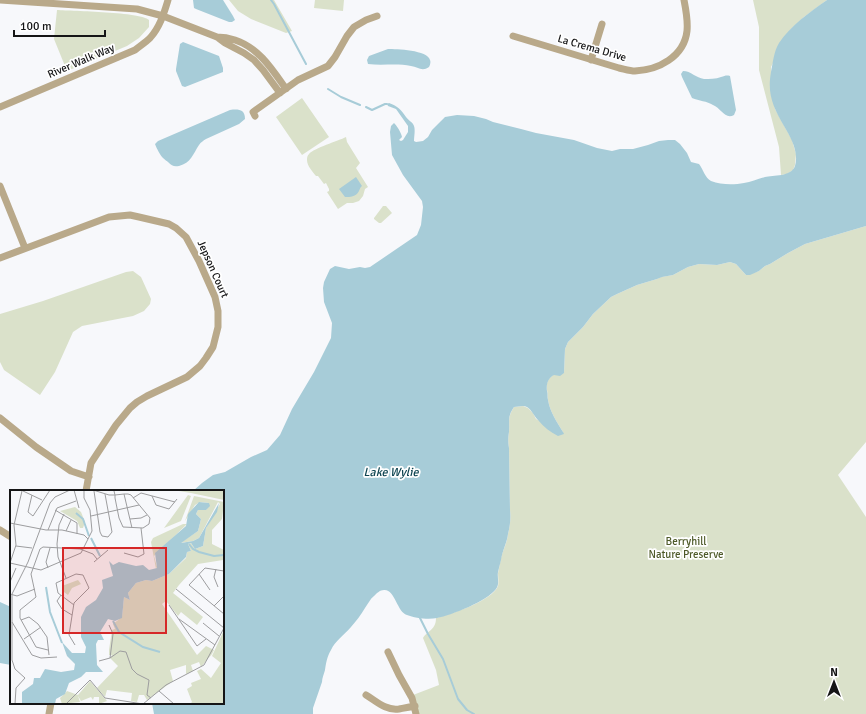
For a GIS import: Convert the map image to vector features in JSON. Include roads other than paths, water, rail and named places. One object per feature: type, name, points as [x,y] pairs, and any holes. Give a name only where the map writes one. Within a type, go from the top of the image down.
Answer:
[{"type":"street","points":[[0,0],[137,9],[163,16],[217,37],[240,51],[254,60],[283,91]]},
{"type":"street","name":"River Walk Way","points":[[0,107],[135,50],[150,37],[156,29],[163,16],[168,0]]},
{"type":"street","name":"La Crema Drive","points":[[514,36],[619,68],[635,71],[652,68],[675,56],[683,45],[688,30],[684,0]]},
{"type":"street","points":[[255,116],[253,111],[304,77],[328,66],[336,57],[347,36],[354,27],[377,16]]},
{"type":"street","points":[[591,60],[602,24]]},
{"type":"street","points":[[0,186],[25,248]]},
{"type":"street","name":"Jepson Court","points":[[0,258],[109,216],[130,215],[169,224],[186,237],[199,261],[215,297],[218,311],[218,328],[212,347],[206,358],[200,366],[187,377],[146,396],[130,408],[116,425],[91,463],[86,490]]},
{"type":"street","points":[[0,418],[71,471],[88,477]]},
{"type":"street","points":[[0,530],[10,536]]},
{"type":"street","points":[[388,652],[412,698],[416,714]]},
{"type":"street","points":[[366,695],[386,708],[398,709],[415,706]]},
{"type":"street","points":[[49,714],[51,704]]},
{"type":"water","points":[[193,0],[223,0],[235,20],[229,22],[196,9],[194,8]]},
{"type":"water","name":"Lake Wylie","points":[[827,0],[866,0],[866,226],[805,244],[750,275],[746,275],[736,264],[730,262],[717,265],[699,264],[688,267],[673,275],[637,285],[617,294],[611,297],[593,314],[568,342],[565,349],[564,373],[560,376],[552,376],[547,384],[550,409],[564,434],[558,436],[550,431],[540,423],[527,407],[514,407],[510,414],[508,440],[510,525],[498,572],[497,587],[491,594],[469,607],[451,614],[433,619],[426,619],[407,615],[401,610],[391,593],[384,590],[379,592],[371,599],[360,616],[333,647],[327,660],[322,682],[313,708],[313,714],[154,714],[152,704],[224,704],[224,490],[194,490],[213,475],[225,472],[251,457],[267,450],[280,435],[292,409],[314,372],[331,338],[332,323],[324,302],[323,288],[330,269],[335,266],[349,269],[370,267],[417,235],[421,225],[423,207],[422,201],[403,175],[392,155],[390,132],[391,126],[394,123],[398,127],[402,137],[399,140],[401,141],[408,132],[408,126],[396,109],[388,106],[387,104],[392,104],[401,110],[412,123],[415,130],[414,141],[416,142],[423,141],[428,137],[432,130],[445,117],[457,115],[474,116],[536,133],[574,140],[597,148],[612,151],[620,149],[633,149],[659,141],[675,140],[687,153],[691,162],[699,164],[709,180],[719,183],[740,184],[765,177],[782,175],[793,170],[796,156],[792,140],[777,113],[770,94],[771,72],[779,43],[789,30]]},
{"type":"water","points":[[183,42],[219,56],[223,72],[185,87],[182,86],[176,69],[180,44]]},
{"type":"water","points":[[388,49],[398,49],[424,54],[430,60],[429,67],[422,69],[406,65],[368,64],[367,60],[369,56]]},
{"type":"water","points":[[683,71],[689,72],[704,79],[715,79],[730,76],[736,110],[734,115],[728,116],[716,106],[692,98],[681,74]]},
{"type":"water","points":[[230,110],[242,111],[245,119],[239,124],[206,139],[199,145],[191,158],[183,165],[173,166],[160,154],[155,144],[158,141]]},
{"type":"water","points":[[356,177],[362,186],[355,196],[345,197],[339,189]]},
{"type":"water","points":[[0,602],[10,607],[10,665],[0,663]]},
{"type":"waterway","points":[[271,0],[306,64]]},
{"type":"waterway","points":[[328,89],[341,97],[360,105]]},
{"type":"waterway","points":[[366,107],[372,110],[387,104]]},
{"type":"waterway","points":[[420,618],[443,659],[458,699],[467,710],[474,714]]},
{"type":"park label","name":"Berryhill Nature Preserve","points":[[686,547]]}]
